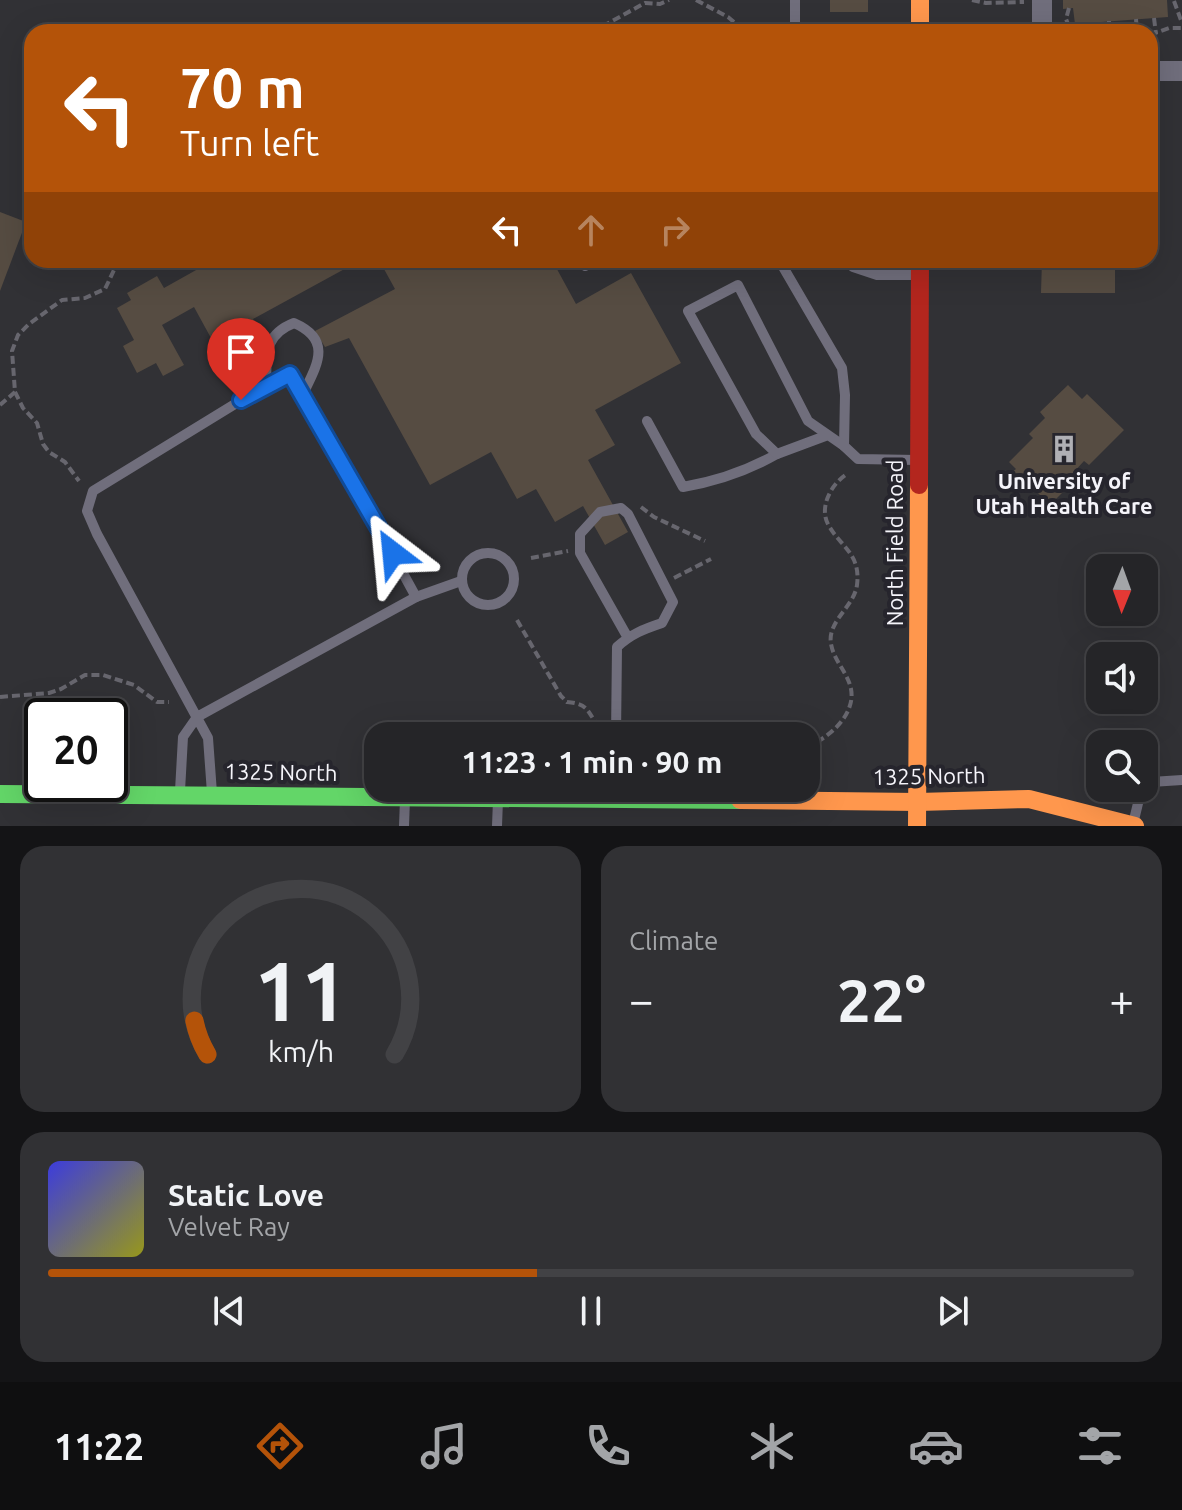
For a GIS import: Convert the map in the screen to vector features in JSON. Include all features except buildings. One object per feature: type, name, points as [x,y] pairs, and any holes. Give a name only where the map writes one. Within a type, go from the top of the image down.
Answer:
[{"type":"street","points":[[920,0],[920,24]]},
{"type":"street","points":[[1042,2],[1042,24]]},
{"type":"street","points":[[1158,71],[1182,71]]},
{"type":"street","name":"North Field Road","points":[[917,826],[920,268]]},
{"type":"street","name":"1325 North","points":[[1,796],[364,797]]},
{"type":"street","name":"1325 North","points":[[820,799],[918,802],[1029,799],[1134,826]]},
{"type":"lane","points":[[795,0],[795,24]]},
{"type":"lane","points":[[784,268],[842,368],[844,446]]},
{"type":"lane","points":[[856,268],[877,275],[920,268]]},
{"type":"lane","points":[[777,454],[756,434],[688,311],[738,285],[808,421],[858,459],[919,460]]},
{"type":"lane","points":[[266,385],[271,338],[279,328],[294,323],[305,328],[316,341],[320,358],[303,394]]},
{"type":"lane","points":[[213,795],[208,738],[97,534],[87,511],[93,491],[266,385],[290,374],[416,597]]},
{"type":"lane","points":[[647,421],[683,487],[748,471],[777,454],[828,435]]},
{"type":"lane","points":[[616,722],[617,647],[628,638],[633,633],[662,623],[673,602],[628,514],[621,508],[600,512],[580,534],[580,549],[628,638]]},
{"type":"lane","points":[[490,553],[507,561],[514,577],[511,593],[498,604],[490,606],[474,602],[463,589],[461,581],[466,564],[473,558],[490,553]]},
{"type":"lane","points":[[180,796],[183,737],[197,717],[416,597],[461,581]]},
{"type":"lane","points":[[1134,826],[1140,795],[1151,782],[1182,780]]},
{"type":"lane","points":[[404,826],[405,802]]},
{"type":"lane","points":[[497,826],[498,802]]},
{"type":"path","points":[[607,24],[645,3],[660,4],[669,0]]},
{"type":"path","points":[[696,0],[736,24]]},
{"type":"path","points":[[972,0],[1042,2]]},
{"type":"path","points":[[1158,33],[1182,25],[1174,1]]},
{"type":"path","points":[[1068,24],[1069,8]]},
{"type":"path","points":[[1154,18],[1154,24]]},
{"type":"path","points":[[1136,19],[1136,24]]},
{"type":"path","points":[[79,481],[65,462],[49,452],[43,444],[37,423],[23,408],[15,392],[12,351],[18,335],[29,324],[62,300],[85,298],[105,289],[115,268]]},
{"type":"path","points":[[227,369],[221,358],[255,342]]},
{"type":"path","points":[[0,405],[15,392]]},
{"type":"path","points":[[820,741],[844,719],[850,707],[851,690],[831,643],[831,630],[853,598],[857,569],[845,544],[827,522],[826,510],[831,488],[847,474]]},
{"type":"path","points":[[673,526],[705,541]]},
{"type":"path","points":[[531,558],[580,549]]},
{"type":"path","points":[[678,576],[711,559]]},
{"type":"path","points":[[0,697],[49,693],[85,675],[103,675],[134,685],[157,702],[169,702]]},
{"type":"traffic: fast","points":[[0,794],[364,797]]},
{"type":"traffic: slow","points":[[920,0],[920,24]]},
{"type":"traffic: slow","points":[[917,826],[919,485]]},
{"type":"traffic: slow","points":[[820,801],[1029,799],[1135,826]]},
{"type":"traffic: jam","points":[[919,485],[920,268]]},
{"type":"place","name":"University of Utah Health Care","points":[[1064,449]]},
{"type":"route","points":[[241,400],[290,374],[393,553]]}]
